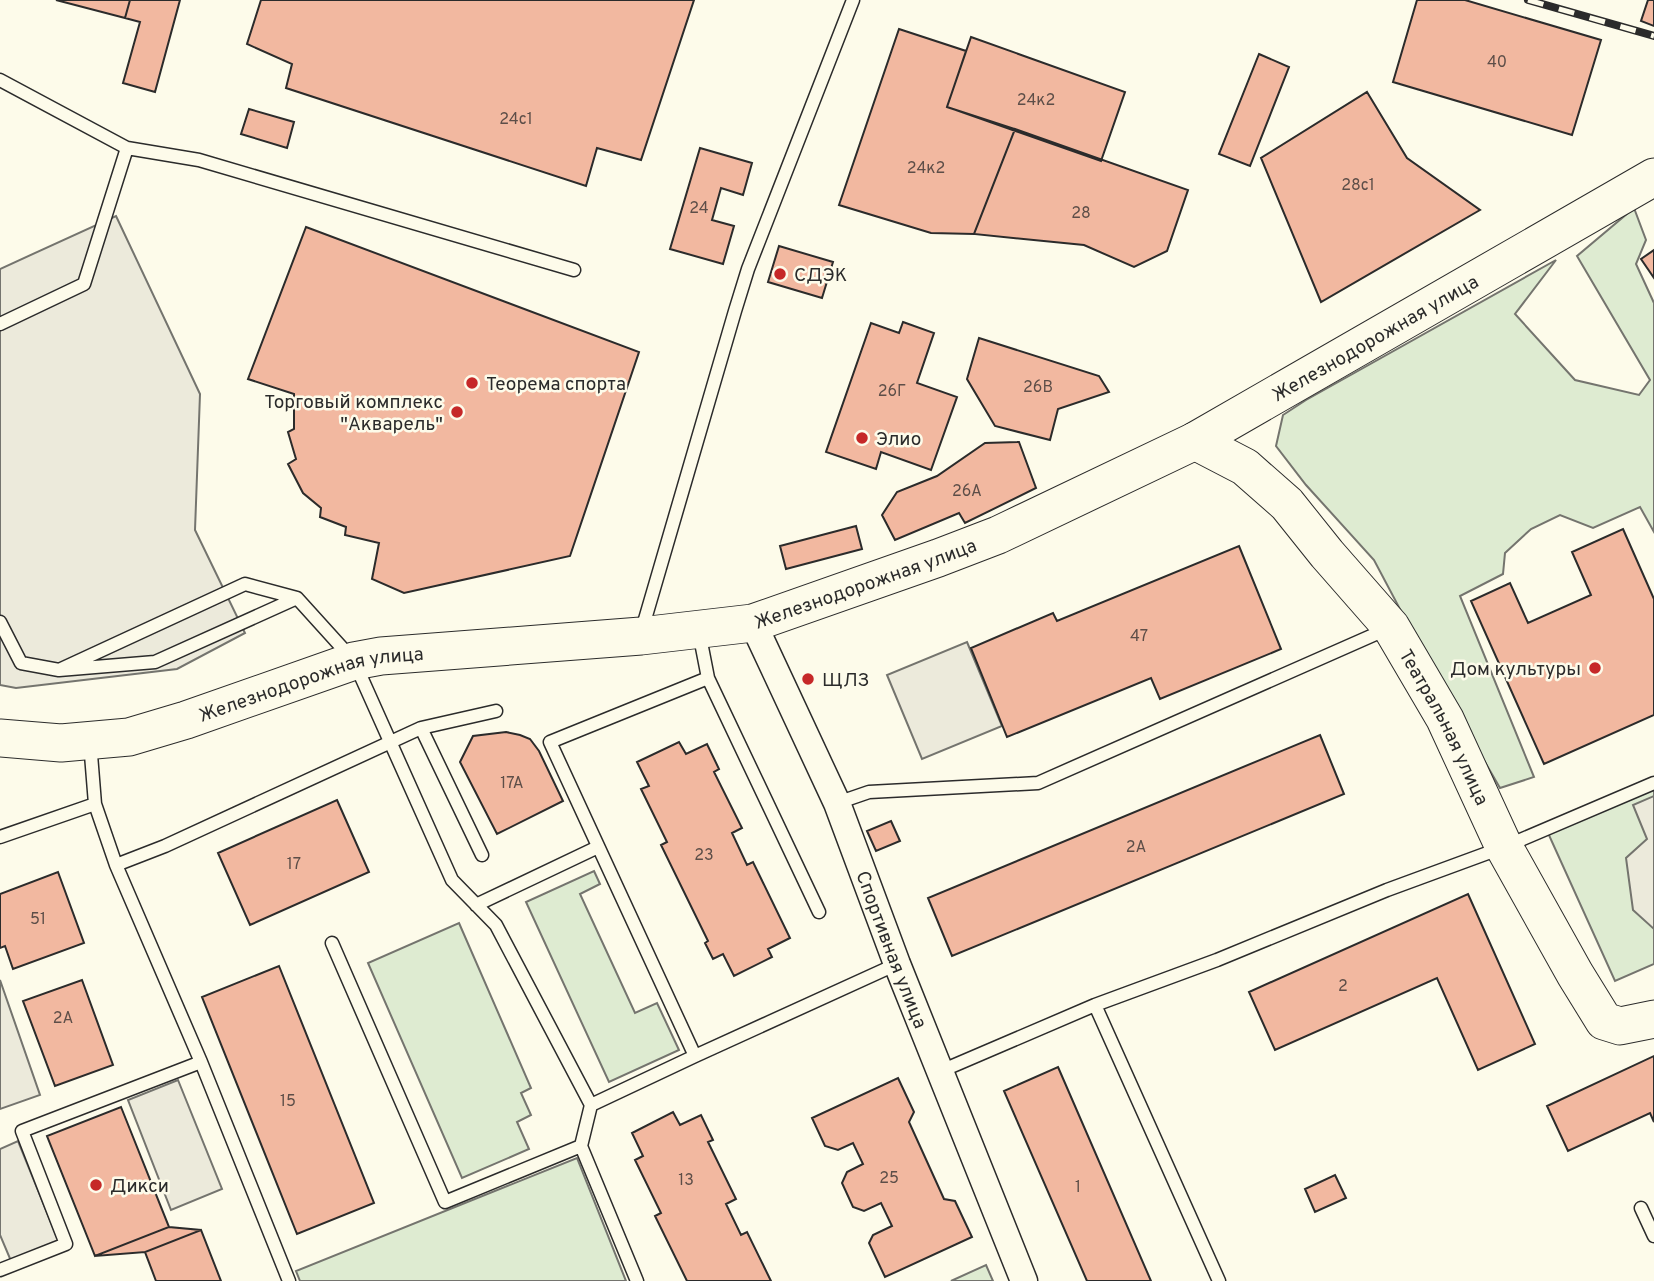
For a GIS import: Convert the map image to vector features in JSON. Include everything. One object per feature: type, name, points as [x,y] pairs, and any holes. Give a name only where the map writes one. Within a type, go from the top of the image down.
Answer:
[{"type":"main road","name":"Железнодорожная улица","points":[[0,738],[61,743],[129,737],[354,661],[381,656],[641,636],[753,623],[998,535],[1195,441],[1654,177]]},
{"type":"main road","name":"Театральная улица","points":[[1195,441],[1245,467],[1287,504],[1391,627],[1446,719],[1504,848],[1604,1021],[1620,1026],[1654,1019]]},
{"type":"street","name":"Спортивная улица","points":[[753,623],[837,803],[897,964],[1024,1281]]},
{"type":"lane","points":[[641,636],[748,269],[853,0]]},
{"type":"lane","points":[[0,80],[127,148],[199,160],[574,270]]},
{"type":"lane","points":[[0,324],[84,284],[127,148]]},
{"type":"lane","points":[[60,670],[245,583],[297,598],[354,661],[452,880],[496,925],[591,1105],[581,1146],[636,1281]]},
{"type":"lane","points":[[0,622],[21,663],[60,670],[155,662],[297,598]]},
{"type":"lane","points":[[837,803],[869,792],[1038,783],[1391,627]]},
{"type":"lane","points":[[698,628],[708,678],[819,912]]},
{"type":"lane","points":[[695,1056],[550,742],[708,678]]},
{"type":"lane","points":[[116,865],[165,846],[421,728],[496,711]]},
{"type":"lane","points":[[421,728],[482,855]]},
{"type":"lane","points":[[90,742],[95,804],[116,865],[201,1062],[289,1281]]},
{"type":"lane","points":[[941,1071],[1095,1005],[1217,961],[1387,890],[1504,848],[1654,783]]},
{"type":"lane","points":[[0,837],[95,804]]},
{"type":"lane","points":[[476,905],[598,847]]},
{"type":"lane","points":[[332,943],[445,1202],[581,1146]]},
{"type":"lane","points":[[591,1105],[897,964]]},
{"type":"lane","points":[[1095,1005],[1219,1281]]},
{"type":"lane","points":[[0,1270],[66,1244],[22,1131],[201,1062]]},
{"type":"lane","points":[[1641,1208],[1654,1236]]},
{"type":"green space","points":[[1634,208],[1646,240],[1636,264],[1654,303],[1654,532],[1640,507],[1593,528],[1560,515],[1531,529],[1505,553],[1503,574],[1460,596],[1534,777],[1500,788],[1437,679],[1374,560],[1306,485],[1276,446],[1283,415],[1556,260],[1515,314],[1575,380],[1639,395],[1650,380],[1577,256]]},
{"type":"green space","points":[[1654,788],[1654,964],[1615,981],[1548,833]]},
{"type":"green space","points":[[594,871],[600,884],[580,894],[635,1013],[657,1003],[679,1050],[609,1082],[526,902]]},
{"type":"green space","points":[[459,923],[531,1088],[521,1093],[531,1115],[517,1122],[529,1149],[462,1178],[368,963]]},
{"type":"green space","points":[[577,1158],[626,1281],[300,1281],[296,1271]]},
{"type":"green space","points":[[986,1265],[993,1281],[951,1281]]},
{"type":"shaded area","points":[[116,216],[200,394],[195,530],[245,633],[177,669],[16,688],[0,685],[0,269]]},
{"type":"shaded area","points":[[967,642],[1002,726],[922,759],[887,675]]},
{"type":"shaded area","points":[[1654,796],[1654,929],[1633,910],[1626,858],[1647,839],[1633,805]]},
{"type":"shaded area","points":[[0,980],[40,1095],[0,1109]]},
{"type":"shaded area","points":[[178,1080],[222,1189],[171,1210],[128,1100]]},
{"type":"shaded area","points":[[18,1141],[59,1242],[11,1261],[0,1235],[0,1149]]},
{"type":"building","points":[[56,0],[130,0],[125,18]]},
{"type":"building","points":[[130,0],[180,0],[155,92],[123,83],[140,22],[125,18]]},
{"type":"building","points":[[261,0],[694,0],[641,160],[597,148],[586,186],[286,88],[292,64],[247,44]]},
{"type":"building","points":[[1417,0],[1465,0],[1601,40],[1572,135],[1393,82]]},
{"type":"building","points":[[1648,0],[1654,0],[1654,26],[1641,21]]},
{"type":"building","points":[[899,29],[966,51],[947,107],[1015,129],[974,234],[931,233],[839,205]]},
{"type":"building","points":[[971,37],[1125,92],[1101,161],[947,107]]},
{"type":"building","points":[[1259,54],[1289,67],[1250,166],[1219,154]]},
{"type":"building","points":[[1367,92],[1407,158],[1480,210],[1321,302],[1261,158]]},
{"type":"building","points":[[249,109],[294,122],[287,148],[241,134]]},
{"type":"building","points":[[1015,129],[1188,190],[1167,251],[1134,267],[1084,245],[974,234]]},
{"type":"building","points":[[700,148],[752,163],[743,195],[721,188],[712,220],[734,226],[723,264],[670,249]]},
{"type":"building","name":"Торговый комплекс \"Акварель\"","points":[[306,227],[639,352],[570,556],[404,593],[372,579],[379,543],[345,535],[346,527],[320,517],[321,508],[303,493],[288,464],[296,459],[288,432],[294,429],[294,394],[248,379]]},
{"type":"building","points":[[779,246],[833,262],[822,298],[768,282]]},
{"type":"building","points":[[1654,250],[1654,278],[1641,259]]},
{"type":"building","points":[[903,322],[934,333],[917,383],[957,397],[931,470],[881,452],[876,469],[826,452],[871,323],[899,333]]},
{"type":"building","points":[[979,338],[1099,376],[1109,392],[1058,409],[1050,440],[995,426],[967,379]]},
{"type":"building","points":[[1019,442],[1036,488],[965,523],[959,513],[895,540],[882,515],[897,492],[937,476],[985,443]]},
{"type":"building","points":[[856,526],[862,549],[786,569],[780,546]]},
{"type":"building","points":[[1623,529],[1654,599],[1654,715],[1544,764],[1471,601],[1510,583],[1528,623],[1591,595],[1572,552]]},
{"type":"building","points":[[1239,546],[1281,649],[1160,699],[1151,678],[1007,737],[971,648],[1053,613],[1057,621]]},
{"type":"building","points":[[506,732],[530,739],[539,751],[563,801],[497,834],[460,762],[473,736]]},
{"type":"building","points":[[1320,735],[1344,794],[952,956],[928,898]]},
{"type":"building","points":[[679,742],[686,754],[707,744],[719,769],[714,772],[742,828],[732,833],[747,865],[753,862],[790,938],[768,949],[772,957],[734,976],[723,954],[713,959],[705,943],[708,941],[661,845],[667,842],[641,789],[649,786],[637,762]]},
{"type":"building","points":[[337,800],[369,872],[250,925],[218,853]]},
{"type":"building","points":[[891,821],[900,841],[876,851],[867,831]]},
{"type":"building","points":[[58,872],[84,943],[13,969],[5,946],[0,948],[0,894]]},
{"type":"building","points":[[1468,894],[1535,1044],[1478,1070],[1437,978],[1275,1050],[1249,992]]},
{"type":"building","points":[[279,966],[374,1203],[297,1234],[202,997]]},
{"type":"building","points":[[82,980],[113,1065],[55,1086],[23,1001]]},
{"type":"building","points":[[1654,1056],[1654,1122],[1650,1113],[1568,1151],[1547,1106]]},
{"type":"building","points":[[1058,1067],[1151,1281],[1087,1281],[1004,1091]]},
{"type":"building","points":[[898,1078],[914,1112],[909,1122],[944,1199],[955,1201],[972,1237],[885,1277],[869,1243],[873,1235],[892,1226],[881,1203],[864,1211],[853,1207],[842,1183],[847,1172],[863,1164],[853,1143],[838,1150],[825,1146],[812,1118]]},
{"type":"building","points":[[121,1107],[169,1227],[95,1256],[47,1136]]},
{"type":"building","points":[[121,1107],[169,1227],[201,1230],[221,1281],[156,1281],[145,1252],[95,1256],[47,1136]]},
{"type":"building","points":[[673,1112],[680,1125],[701,1115],[713,1140],[708,1142],[736,1199],[726,1204],[741,1235],[747,1232],[771,1281],[687,1281],[655,1216],[661,1213],[635,1160],[643,1156],[632,1133]]},
{"type":"building","points":[[1335,1175],[1346,1198],[1315,1212],[1305,1189]]},
{"type":"building","points":[[201,1230],[221,1281],[156,1281],[145,1252]]},
{"type":"railway","points":[[1528,0],[1654,36]]},
{"type":"place","name":"СДЭК","points":[[780,274]]},
{"type":"place","name":"Теорема спорта","points":[[472,383]]},
{"type":"place","name":"Торговый комплекс \"Акварель\"","points":[[457,412]]},
{"type":"place","name":"Элио","points":[[862,438]]},
{"type":"place","name":"Дом культуры","points":[[1595,668]]},
{"type":"place","name":"ЩЛЗ","points":[[808,679]]},
{"type":"place","name":"Дикси","points":[[96,1185]]}]
